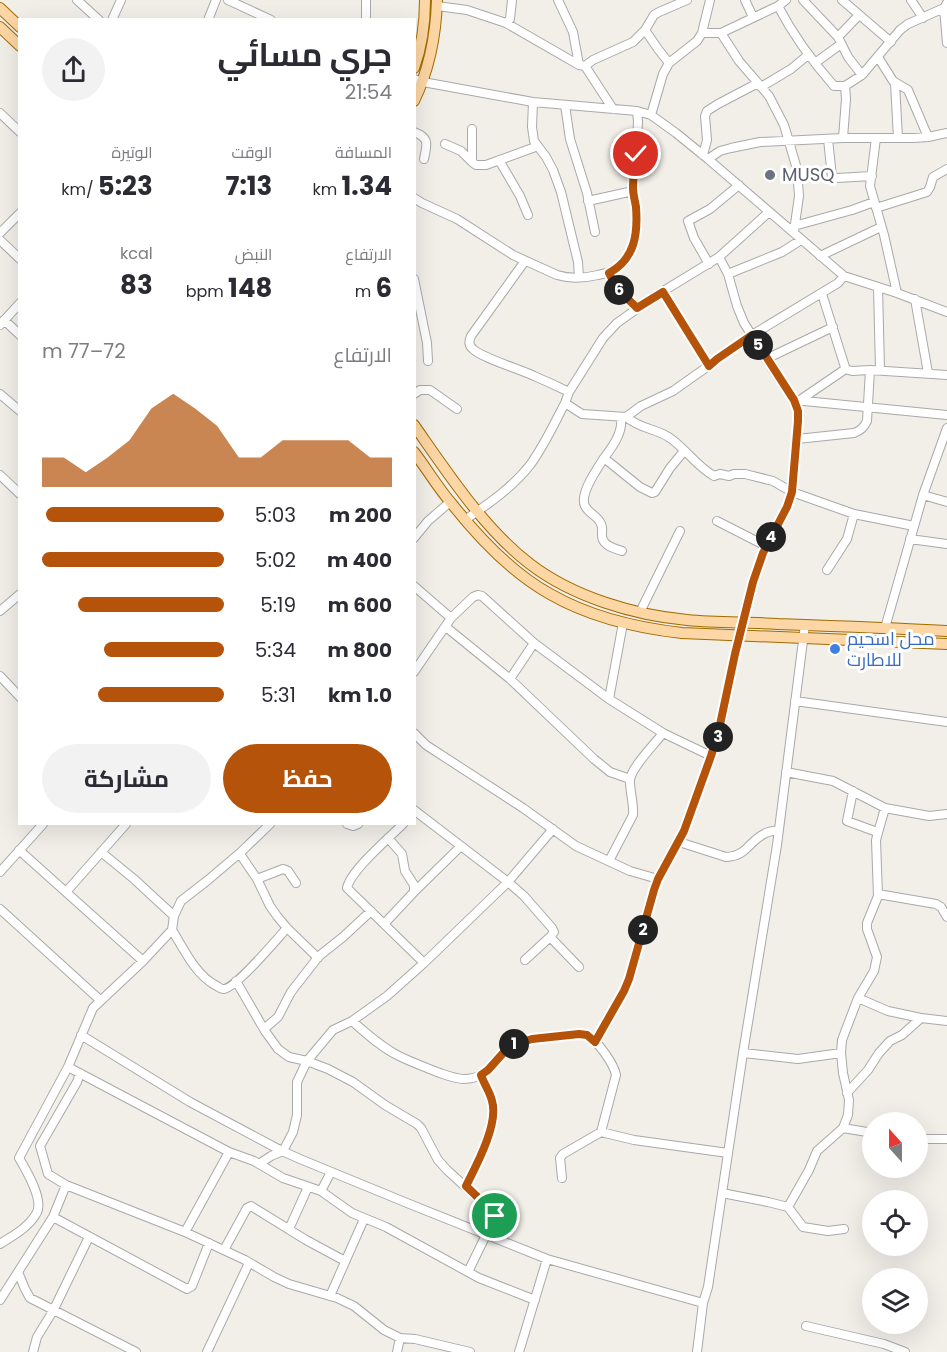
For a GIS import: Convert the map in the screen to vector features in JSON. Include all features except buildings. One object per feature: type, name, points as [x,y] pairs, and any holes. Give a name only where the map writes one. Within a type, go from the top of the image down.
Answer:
[{"type":"main road","points":[[416,62],[425,18],[424,0]]},
{"type":"main road","points":[[418,80],[434,38],[437,3]]},
{"type":"main road","points":[[0,8],[18,25]]},
{"type":"main road","points":[[0,27],[18,44]]},
{"type":"main road","points":[[416,427],[456,484],[505,542],[542,573],[588,596],[625,609],[688,620],[947,631]]},
{"type":"main road","points":[[416,455],[465,520],[495,552],[530,581],[550,594],[574,605],[623,623],[682,633],[947,644]]},
{"type":"street","points":[[77,0],[97,18]]},
{"type":"street","points":[[113,18],[121,0]]},
{"type":"street","points":[[209,18],[216,0]]},
{"type":"street","points":[[228,0],[267,18]]},
{"type":"street","points":[[366,0],[366,18]]},
{"type":"street","points":[[506,23],[510,19],[512,0]]},
{"type":"street","points":[[558,0],[573,32],[582,66],[613,110]]},
{"type":"street","points":[[582,66],[633,42],[645,30],[654,15],[672,3],[687,0]]},
{"type":"street","points":[[651,115],[663,74],[669,63],[697,41],[702,33],[710,0]]},
{"type":"street","points":[[745,0],[753,17]]},
{"type":"street","points":[[702,33],[721,33],[786,0]]},
{"type":"street","points":[[803,0],[839,40],[862,75]]},
{"type":"street","points":[[842,0],[891,42]]},
{"type":"street","points":[[911,0],[923,18]]},
{"type":"street","points":[[437,3],[506,23],[582,66]]},
{"type":"street","points":[[778,6],[808,55],[834,86],[845,86],[862,75],[900,30],[945,6],[947,43]]},
{"type":"street","points":[[815,63],[839,40],[859,15]]},
{"type":"street","points":[[645,30],[669,63]]},
{"type":"street","points":[[721,33],[739,61],[769,96],[790,141],[799,185],[794,229]]},
{"type":"street","points":[[706,157],[706,111],[792,69],[808,55]]},
{"type":"street","points":[[878,57],[895,83],[908,90],[928,137]]},
{"type":"street","points":[[418,80],[533,102],[637,111],[651,115],[706,157],[769,212],[794,229],[801,240],[844,276],[897,292],[947,312]]},
{"type":"street","points":[[895,83],[898,138]]},
{"type":"street","points":[[843,138],[845,86]]},
{"type":"street","points":[[533,102],[534,141],[553,170],[561,192],[578,262],[579,277]]},
{"type":"street","points":[[565,105],[570,139],[585,185],[595,232]]},
{"type":"street","points":[[416,199],[457,219],[513,255],[557,275],[579,277],[609,273],[619,268],[633,247],[636,219],[633,191],[637,111]]},
{"type":"street","points":[[0,113],[18,130]]},
{"type":"street","points":[[472,129],[472,162]]},
{"type":"street","points":[[706,157],[741,145],[760,142],[928,137],[947,132]]},
{"type":"street","points":[[416,133],[424,137],[427,142],[424,159]]},
{"type":"street","points":[[876,138],[870,186],[897,292]]},
{"type":"street","points":[[828,139],[832,177],[872,176]]},
{"type":"street","points":[[445,144],[461,151],[476,165],[499,160],[538,146]]},
{"type":"street","points":[[499,160],[528,215]]},
{"type":"street","points":[[794,229],[852,210],[927,192],[933,177],[947,169]]},
{"type":"street","points":[[709,264],[694,238],[688,221],[710,209],[739,186]]},
{"type":"street","points":[[588,201],[633,191]]},
{"type":"street","points":[[465,520],[513,484],[529,466],[549,433],[569,392],[603,338],[616,322],[719,257],[769,212]]},
{"type":"street","points":[[0,233],[18,215]]},
{"type":"street","points":[[820,256],[881,227]]},
{"type":"street","points":[[0,240],[18,257]]},
{"type":"street","points":[[728,274],[782,252],[801,240]]},
{"type":"street","points":[[595,1042],[629,979],[658,879],[684,831],[711,756],[721,724],[753,582],[766,546],[787,507],[792,492],[797,439],[797,400],[744,323],[728,274],[719,257]]},
{"type":"street","points":[[525,261],[471,336],[470,346],[473,351],[483,356],[569,392]]},
{"type":"street","points":[[609,273],[615,286],[637,308]]},
{"type":"street","points":[[622,551],[604,542],[600,521],[585,507],[584,502],[586,491],[614,445],[623,417],[673,391],[752,335],[822,294],[844,276]]},
{"type":"street","points":[[878,287],[880,370]]},
{"type":"street","points":[[416,289],[427,343],[428,361]]},
{"type":"street","points":[[663,292],[709,366]]},
{"type":"street","points":[[822,294],[846,366],[845,369]]},
{"type":"street","points":[[915,299],[928,373]]},
{"type":"street","points":[[18,305],[2,323],[18,334]]},
{"type":"street","points":[[766,358],[833,327]]},
{"type":"street","points":[[797,400],[845,369],[947,375]]},
{"type":"street","points":[[797,439],[859,431],[864,427],[867,421],[870,370]]},
{"type":"street","points":[[416,393],[424,389],[430,390],[457,409]]},
{"type":"street","points":[[0,394],[18,409]]},
{"type":"street","points":[[797,400],[947,415]]},
{"type":"street","points":[[565,403],[582,414],[623,417],[669,436],[700,466],[714,476],[745,474],[773,481],[792,492],[854,514],[914,526]]},
{"type":"street","points":[[885,628],[923,495],[944,447],[947,428]]},
{"type":"street","points":[[604,458],[640,487],[652,493],[684,451]]},
{"type":"street","points":[[0,475],[18,492]]},
{"type":"street","points":[[923,495],[947,502]]},
{"type":"street","points":[[416,536],[428,521],[450,502]]},
{"type":"street","points":[[827,570],[847,538],[854,514]]},
{"type":"street","points":[[717,521],[766,546]]},
{"type":"street","points":[[640,612],[680,531]]},
{"type":"street","points":[[910,539],[947,544]]},
{"type":"street","points":[[416,588],[594,759],[610,772],[630,779]]},
{"type":"street","points":[[0,611],[18,596]]},
{"type":"street","points":[[416,669],[449,622],[473,597],[482,596],[534,643],[609,699],[663,733],[711,756]]},
{"type":"street","points":[[609,699],[623,623]]},
{"type":"street","points":[[697,1352],[778,830],[805,625]]},
{"type":"street","points":[[510,679],[534,643]]},
{"type":"street","points":[[0,676],[18,695]]},
{"type":"street","points":[[795,701],[947,722]]},
{"type":"street","points":[[609,861],[633,815],[630,779],[633,771],[663,733]]},
{"type":"street","points":[[416,736],[426,745],[523,808],[576,846],[630,871],[658,879]]},
{"type":"street","points":[[786,771],[832,781],[885,808],[929,816],[947,815]]},
{"type":"street","points":[[853,791],[847,821],[878,832]]},
{"type":"street","points":[[788,1207],[817,1151],[843,1128],[848,1115],[849,1100],[841,1053],[842,1040],[858,998],[874,971],[878,957],[867,929],[867,923],[877,901],[876,840],[885,808]]},
{"type":"street","points":[[416,812],[508,882],[524,896],[552,928],[554,932],[550,937],[525,960]]},
{"type":"street","points":[[0,872],[42,825]]},
{"type":"street","points":[[66,892],[125,825]]},
{"type":"street","points":[[0,1244],[24,1228],[37,1214],[38,1200],[30,1176],[19,1158],[68,1067],[93,1008],[172,930],[174,916],[181,901],[240,854],[269,825]]},
{"type":"street","points":[[402,825],[356,870],[347,885],[348,890],[424,963]]},
{"type":"street","points":[[259,1164],[283,1151],[296,1123],[297,1082],[307,1061],[333,1030],[352,1021],[387,996],[424,963],[508,882],[553,829]]},
{"type":"street","points":[[679,842],[726,857],[734,857],[764,834],[778,830]]},
{"type":"street","points":[[388,838],[402,854],[405,871],[414,885],[414,892]]},
{"type":"street","points":[[384,924],[461,846]]},
{"type":"street","points":[[20,850],[143,960]]},
{"type":"street","points":[[101,852],[174,916]]},
{"type":"street","points":[[240,854],[257,879],[270,906],[287,928],[318,957]]},
{"type":"street","points":[[257,879],[284,869],[296,883]]},
{"type":"street","points":[[878,894],[936,904],[941,907],[947,917]]},
{"type":"street","points":[[0,909],[100,1000]]},
{"type":"street","points":[[264,1029],[278,1017],[291,992],[318,957],[371,911]]},
{"type":"street","points":[[172,930],[206,980],[227,989],[263,956],[287,928]]},
{"type":"street","points":[[550,937],[579,967]]},
{"type":"street","points":[[236,981],[278,1049],[289,1057],[307,1061],[353,1082],[417,1124],[438,1160],[495,1214],[495,1220],[468,1272]]},
{"type":"street","points":[[858,998],[888,1011],[947,1021]]},
{"type":"street","points":[[847,1093],[890,1041],[902,1035],[921,1018]]},
{"type":"street","points":[[352,1021],[397,1055],[453,1078],[464,1079],[481,1075],[513,1045],[532,1039],[587,1035],[615,1068],[616,1075],[601,1132]]},
{"type":"street","points":[[81,1035],[190,1102],[283,1151],[331,1172],[548,1259],[703,1303]]},
{"type":"street","points":[[743,1053],[798,1059],[841,1053]]},
{"type":"street","points":[[68,1067],[229,1152],[259,1164],[284,1178],[321,1191],[352,1213],[386,1227],[468,1272],[535,1300]]},
{"type":"street","points":[[80,1073],[40,1146],[48,1174],[66,1185],[209,1243],[281,1281],[354,1306],[384,1330],[400,1338],[415,1339],[470,1352]]},
{"type":"street","points":[[466,1186],[493,1122],[492,1100],[481,1075]]},
{"type":"street","points":[[843,1128],[862,1131]]},
{"type":"street","points":[[562,1178],[560,1158],[563,1154],[601,1132],[634,1140],[728,1153]]},
{"type":"street","points":[[928,1138],[947,1139]]},
{"type":"street","points":[[185,1232],[229,1152]]},
{"type":"street","points":[[321,1191],[331,1172]]},
{"type":"street","points":[[0,1300],[53,1217],[66,1185]]},
{"type":"street","points":[[289,1229],[308,1187]]},
{"type":"street","points":[[722,1193],[788,1207],[803,1227],[828,1231],[844,1229]]},
{"type":"street","points":[[224,1250],[249,1206],[345,1262]]},
{"type":"street","points":[[53,1217],[187,1289],[192,1286],[209,1243]]},
{"type":"street","points":[[330,1296],[364,1219]]},
{"type":"street","points":[[33,1352],[37,1337],[53,1311],[89,1237]]},
{"type":"street","points":[[519,1352],[548,1259]]},
{"type":"street","points":[[207,1352],[249,1263]]},
{"type":"street","points":[[18,1272],[30,1298],[136,1352]]},
{"type":"street","points":[[806,1326],[884,1344],[905,1352]]},
{"type":"street","points":[[397,1352],[400,1338]]},
{"type":"place","name":"MUSQ","points":[[770,175]]},
{"type":"place","name":"محل اسحيم للاطارت","points":[[835,649]]},
{"type":"route","points":[[495,1216],[466,1186],[493,1122],[492,1100],[481,1075],[513,1045],[532,1039],[579,1034],[587,1035],[595,1042],[624,991],[658,879],[684,831],[718,734],[753,582],[763,553],[787,507],[792,492],[798,411],[786,386],[752,335],[709,366],[663,292],[637,308],[620,292],[612,280],[609,273],[619,268],[625,261],[635,239],[636,210],[633,191],[636,154]]}]
